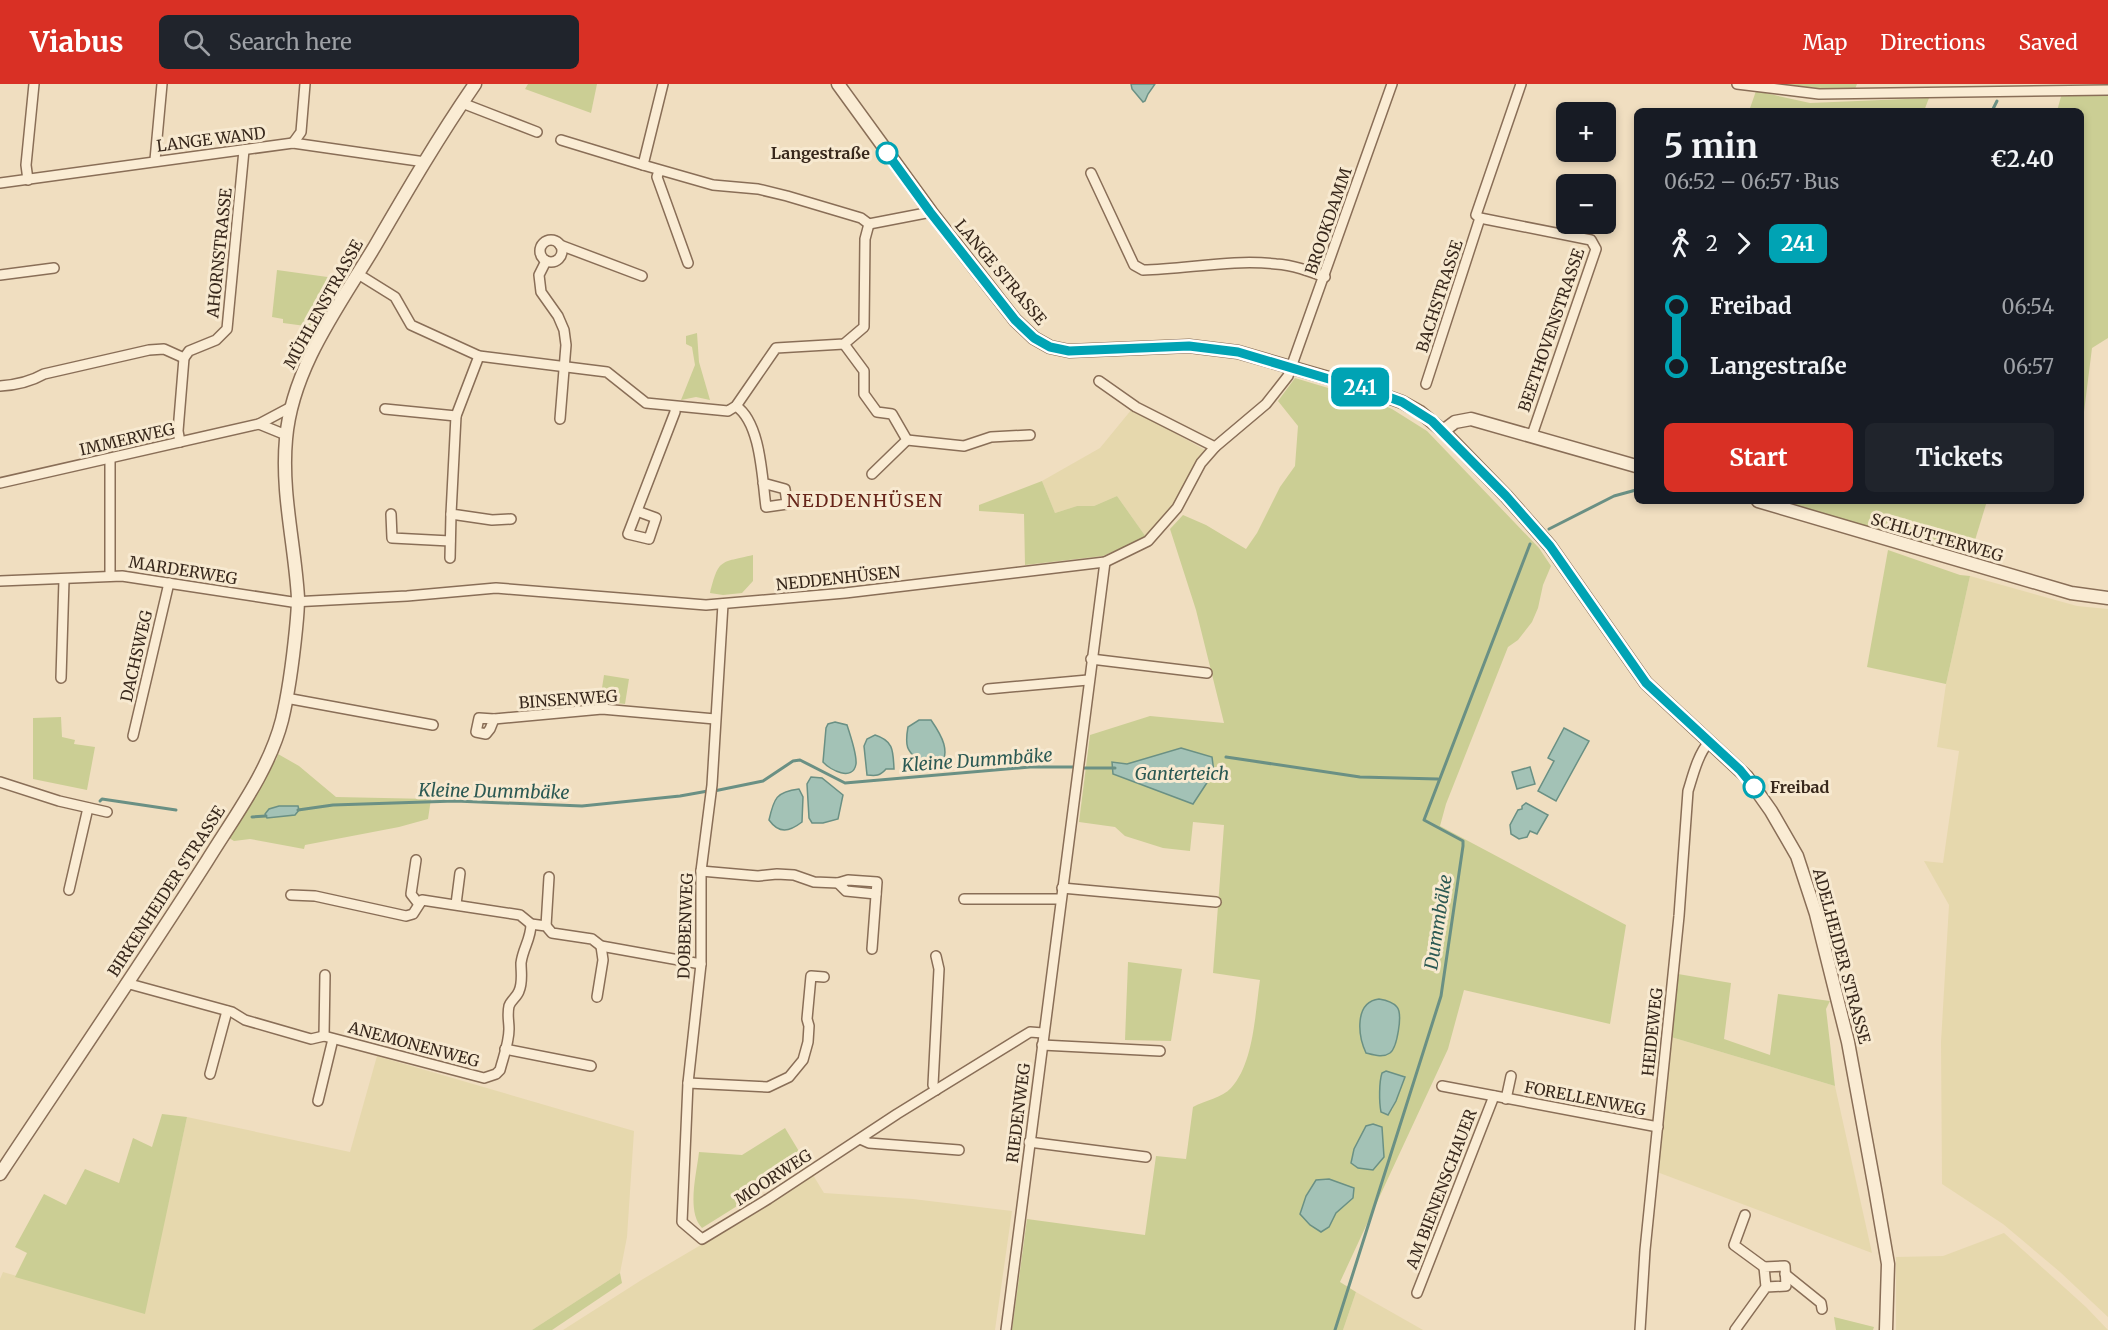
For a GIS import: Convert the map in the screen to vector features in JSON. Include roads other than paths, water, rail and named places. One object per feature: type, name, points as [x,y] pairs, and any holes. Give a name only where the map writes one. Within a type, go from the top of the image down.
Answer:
[{"type":"street","points":[[28,180],[26,165],[34,84]]},
{"type":"street","points":[[154,160],[162,84]]},
{"type":"street","points":[[293,143],[301,132],[305,84]]},
{"type":"street","name":"MÜHLENSTRASSE","points":[[298,602],[285,475],[286,435],[298,382],[358,274],[475,84]]},
{"type":"street","points":[[643,165],[663,84]]},
{"type":"street","name":"LANGE STRASSE","points":[[838,84],[930,212],[1015,320],[1034,338],[1050,347],[1069,351],[1189,346],[1238,352],[1402,402],[1420,412],[1443,430]]},
{"type":"street","name":"BROOKDAMM","points":[[1293,368],[1392,84]]},
{"type":"street","points":[[1480,218],[1476,213],[1521,84]]},
{"type":"street","points":[[1737,84],[1819,94],[2108,90]]},
{"type":"street","points":[[462,103],[537,132]]},
{"type":"street","points":[[561,140],[659,171],[713,185],[758,189],[787,196],[861,219],[869,224],[930,212]]},
{"type":"street","name":"LANGE WAND","points":[[0,183],[154,160],[293,143],[425,162]]},
{"type":"street","name":"AHORNSTRASSE","points":[[184,358],[189,351],[216,340],[227,329],[244,150]]},
{"type":"street","points":[[659,171],[657,177],[688,263]]},
{"type":"street","points":[[1091,173],[1134,265],[1143,270],[1226,263],[1276,264],[1299,268],[1325,277]]},
{"type":"street","name":"BACHSTRASSE","points":[[1426,384],[1480,218]]},
{"type":"street","name":"BEETHOVENSTRASSE","points":[[1480,218],[1592,240],[1596,249],[1532,435]]},
{"type":"street","points":[[358,274],[394,297],[411,326],[479,356],[607,372],[646,403],[728,411],[736,406],[776,348],[844,344],[864,327],[865,239],[869,224]]},
{"type":"street","points":[[560,245],[562,252],[559,259],[553,262],[546,261],[541,255],[542,245],[551,240],[642,276]]},
{"type":"street","points":[[546,261],[539,281],[541,292],[558,316],[564,330],[566,345],[560,419]]},
{"type":"street","points":[[0,275],[54,268]]},
{"type":"street","points":[[844,344],[864,371],[864,394],[877,412],[892,414],[907,440]]},
{"type":"street","points":[[0,386],[14,385],[33,380],[44,374],[149,350],[164,349],[184,358],[178,430],[180,442]]},
{"type":"street","points":[[450,558],[456,416],[479,356]]},
{"type":"street","name":"NEDDENHÜSEN","points":[[298,602],[496,588],[723,604],[845,593],[1105,562],[1148,541],[1177,508],[1201,463],[1215,447],[1266,404],[1293,368]]},
{"type":"street","points":[[1099,381],[1136,407],[1215,447]]},
{"type":"street","points":[[736,406],[744,411],[756,437],[763,483]]},
{"type":"street","name":"IMMERWEG","points":[[0,483],[259,424],[291,407]]},
{"type":"street","points":[[637,511],[675,407]]},
{"type":"street","points":[[385,409],[456,416]]},
{"type":"street","points":[[1443,430],[1449,425],[1466,419],[1532,435],[1634,465]]},
{"type":"street","points":[[259,424],[286,435]]},
{"type":"street","name":"ADELHEIDER STRASSE","points":[[1443,430],[1550,546],[1646,683],[1747,777],[1771,811],[1800,863],[1816,914],[1848,1042],[1881,1221],[1888,1264],[1886,1330]]},
{"type":"street","points":[[907,440],[964,446],[991,437],[1030,435]]},
{"type":"street","points":[[872,474],[907,440]]},
{"type":"street","points":[[110,459],[110,576]]},
{"type":"street","name":"SCHLUTTERWEG","points":[[1768,504],[2061,590],[2108,598]]},
{"type":"street","points":[[391,514],[392,538],[450,542]]},
{"type":"street","points":[[451,514],[492,520],[511,519]]},
{"type":"street","name":"RIEDENWEG","points":[[1006,1330],[1105,562]]},
{"type":"street","name":"MARDERWEG","points":[[0,581],[122,576],[298,602]]},
{"type":"street","points":[[61,678],[64,580]]},
{"type":"street","name":"DACHSWEG","points":[[133,736],[169,583]]},
{"type":"street","name":"BIRKENHEIDER STRASSE","points":[[0,1174],[188,890],[257,778],[277,735],[286,698],[298,602]]},
{"type":"street","name":"DOBBENWEG","points":[[702,1239],[682,1222],[688,1083],[700,964],[701,871],[712,785],[723,604]]},
{"type":"street","points":[[1091,660],[1207,673]]},
{"type":"street","points":[[988,689],[1088,680]]},
{"type":"street","points":[[286,698],[433,725]]},
{"type":"street","name":"BINSENWEG","points":[[494,719],[602,709],[715,719]]},
{"type":"street","name":"HEIDEWEG","points":[[1640,1330],[1645,1250],[1679,916],[1688,790],[1693,773],[1709,742]]},
{"type":"street","points":[[0,782],[107,812]]},
{"type":"street","points":[[69,890],[88,808]]},
{"type":"street","points":[[416,860],[411,894],[418,903]]},
{"type":"street","points":[[701,871],[758,876],[794,875],[814,882],[838,883],[848,880],[877,882],[872,949]]},
{"type":"street","points":[[456,904],[460,873]]},
{"type":"street","points":[[546,926],[549,877]]},
{"type":"street","points":[[1062,888],[1216,902]]},
{"type":"street","points":[[291,895],[315,896],[406,916],[413,914],[422,900],[456,904],[520,915],[531,924],[546,926],[552,933],[592,939],[602,946],[700,964]]},
{"type":"street","points":[[964,899],[1061,899]]},
{"type":"street","name":"ANEMONENWEG","points":[[126,983],[227,1011],[245,1020],[311,1039],[329,1037],[484,1078],[500,1070],[509,1029],[507,1018],[509,1007],[519,992],[522,978],[521,965],[525,947],[531,936],[531,924]]},
{"type":"street","points":[[597,997],[603,960],[602,946]]},
{"type":"street","points":[[936,956],[939,969],[933,1085],[936,1090]]},
{"type":"street","name":"ANEMONENWEG","points":[[318,1101],[329,1037],[325,975]]},
{"type":"street","points":[[688,1083],[768,1087],[789,1077],[803,1060],[808,1042],[807,1019],[811,976],[824,977]]},
{"type":"street","points":[[210,1074],[227,1011]]},
{"type":"street","name":"MOORWEG","points":[[702,1239],[1030,1032],[1043,1033]]},
{"type":"street","points":[[1042,1045],[1160,1052]]},
{"type":"street","name":"ANEMONENWEG","points":[[505,1049],[591,1066]]},
{"type":"street","name":"FORELLENWEG","points":[[1506,1099],[1511,1076]]},
{"type":"street","name":"FORELLENWEG","points":[[1443,1086],[1658,1127]]},
{"type":"street","name":"AM BIENENSCHAUER","points":[[1416,1293],[1494,1096]]},
{"type":"street","points":[[860,1138],[869,1143],[960,1150]]},
{"type":"street","points":[[1029,1142],[1146,1157]]},
{"type":"street","points":[[1745,1215],[1734,1245],[1764,1267],[1785,1266],[1786,1286],[1766,1287]]},
{"type":"street","points":[[1735,1330],[1766,1287],[1764,1267]]},
{"type":"street","points":[[1785,1274],[1821,1303],[1822,1309]]},
{"type":"water","points":[[1131,84],[1155,84],[1143,102],[1132,89]]},
{"type":"water","points":[[919,720],[931,720],[942,738],[945,756],[940,769],[927,770],[908,748],[908,727]]},
{"type":"water","points":[[835,722],[847,725],[850,734],[856,760],[851,772],[841,773],[823,762],[826,728],[828,724]]},
{"type":"water","points":[[1564,728],[1589,741],[1556,801],[1538,791],[1554,761],[1548,758]]},
{"type":"water","points":[[875,735],[889,744],[894,769],[886,769],[878,775],[867,775],[864,746],[867,739]]},
{"type":"water","name":"Ganterteich","points":[[1181,748],[1212,757],[1214,772],[1193,804],[1113,774],[1112,762],[1127,764]]},
{"type":"water","points":[[1530,767],[1535,784],[1517,789],[1512,772]]},
{"type":"water","points":[[811,777],[822,778],[843,795],[838,819],[812,823],[809,818],[807,784]]},
{"type":"water","points":[[799,789],[803,797],[802,822],[793,828],[784,830],[777,828],[769,820],[777,797],[785,792]]},
{"type":"water","points":[[1526,803],[1548,815],[1537,834],[1530,831],[1527,837],[1519,839],[1511,834],[1510,825],[1518,810],[1522,809]]},
{"type":"water","points":[[279,806],[298,806],[299,810],[295,815],[267,818],[265,814],[269,809]]},
{"type":"water","points":[[1379,999],[1395,1005],[1399,1011],[1397,1038],[1393,1050],[1381,1056],[1366,1053],[1360,1029],[1365,1006]]},
{"type":"water","points":[[1386,1071],[1405,1077],[1388,1115],[1381,1112],[1380,1098],[1381,1077]]},
{"type":"water","points":[[1373,1124],[1382,1127],[1384,1157],[1373,1170],[1358,1168],[1351,1163],[1354,1149],[1366,1126]]},
{"type":"water","points":[[1329,1179],[1354,1188],[1353,1198],[1336,1213],[1329,1227],[1321,1232],[1310,1225],[1300,1214],[1306,1196],[1316,1180]]},
{"type":"waterway","name":"Dummbäke","points":[[1994,108],[1997,101]]},
{"type":"waterway","name":"Dummbäke","points":[[1549,529],[1614,496],[1634,491]]},
{"type":"waterway","name":"Dummbäke","points":[[1335,1330],[1441,996],[1463,841],[1424,820],[1530,544]]},
{"type":"waterway","name":"Kleine Dummbäke","points":[[1226,757],[1360,777],[1438,779]]},
{"type":"waterway","name":"Kleine Dummbäke","points":[[714,791],[763,781],[793,761],[800,760],[845,783],[1030,767],[1073,767]]},
{"type":"waterway","name":"Kleine Dummbäke","points":[[1081,768],[1115,768]]},
{"type":"waterway","name":"Kleine Dummbäke","points":[[298,810],[333,805],[455,801],[582,806],[708,791]]},
{"type":"waterway","points":[[100,801],[102,799],[176,810]]},
{"type":"waterway","points":[[252,817],[266,816]]},
{"type":"place","name":"Langestraße","points":[[887,153]]},
{"type":"place","name":"Freibad","points":[[1754,787]]},
{"type":"district","name":"NEDDENHÜSEN","points":[[865,500]]}]
